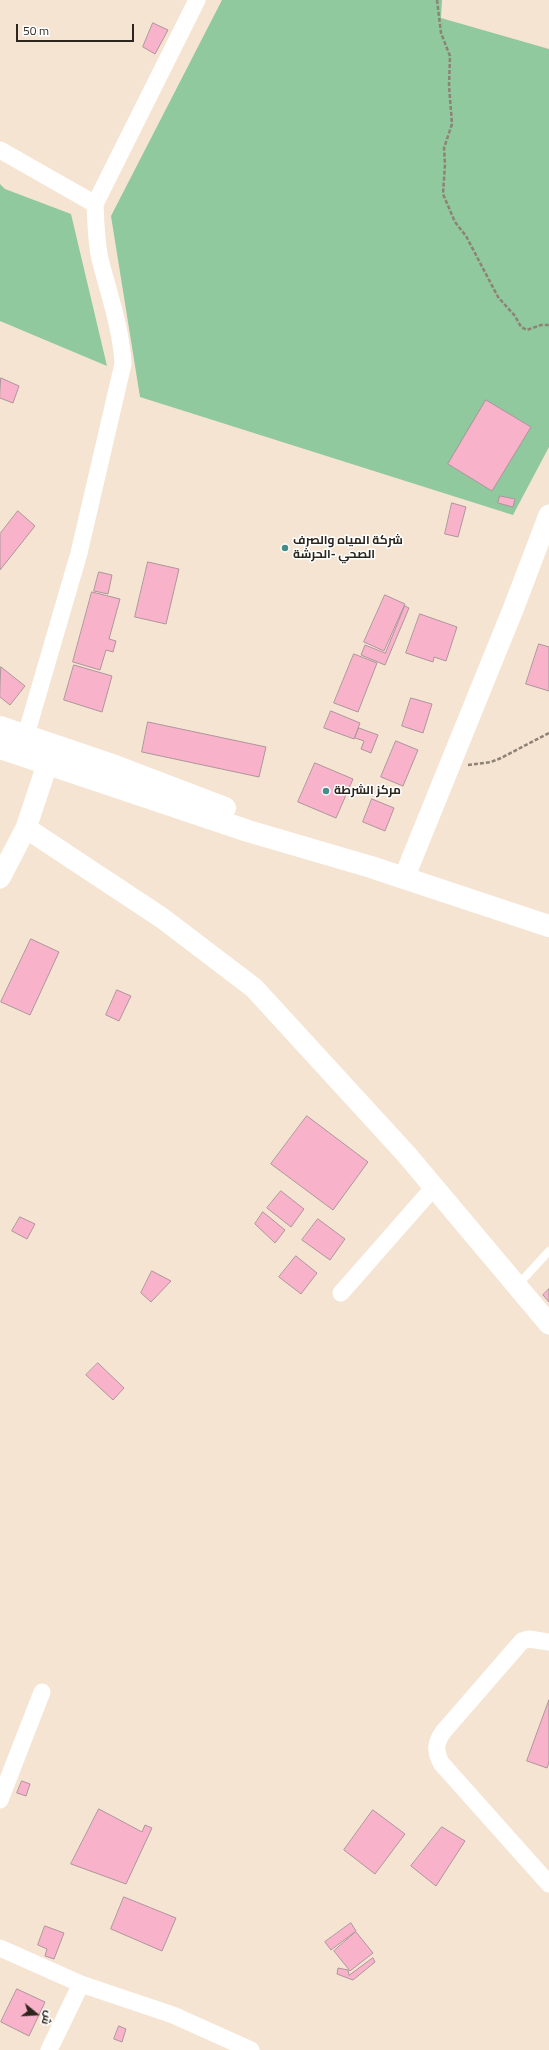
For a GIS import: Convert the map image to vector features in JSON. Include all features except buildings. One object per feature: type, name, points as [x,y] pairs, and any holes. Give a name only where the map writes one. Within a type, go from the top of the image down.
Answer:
[{"type":"main road","points":[[0,726],[26,735],[51,754]]},
{"type":"main road","points":[[0,748],[51,754],[264,836],[370,867],[549,926]]},
{"type":"street","points":[[26,735],[79,553],[123,364],[121,338],[100,259],[96,234],[95,204],[198,0]]},
{"type":"street","points":[[0,150],[95,204]]},
{"type":"street","points":[[404,878],[514,607],[549,515]]},
{"type":"street","points":[[0,878],[26,828],[51,754]]},
{"type":"street","points":[[26,828],[162,918],[254,988],[407,1155],[516,1287],[549,1324]]},
{"type":"street","points":[[341,1293],[434,1187]]},
{"type":"street","points":[[549,1642],[529,1639],[522,1641],[443,1732],[437,1740],[435,1748],[441,1763],[549,1884]]},
{"type":"street","points":[[0,1800],[42,1692]]},
{"type":"street","points":[[0,1948],[81,1984],[173,2016],[251,2050]]},
{"type":"street","points":[[49,2050],[81,1984]]},
{"type":"lane","points":[[516,1287],[549,1250]]},
{"type":"path","points":[[437,0],[441,33],[450,56],[448,86],[452,124],[444,148],[446,164],[443,194],[455,222],[466,236],[498,297],[521,327],[527,330],[541,325],[549,325]]},
{"type":"path","points":[[450,764],[470,766],[491,762],[549,733]]},
{"type":"green space","points":[[222,0],[442,0],[441,18],[549,49],[549,447],[513,515],[140,397],[111,216]]},
{"type":"green space","points":[[0,184],[5,189],[71,214],[107,366],[0,321]]},
{"type":"place","name":"شركة المياه والصرف الصحي -الحرشة","points":[[285,548]]},
{"type":"place","name":"مركز الشرطة","points":[[326,791]]}]
